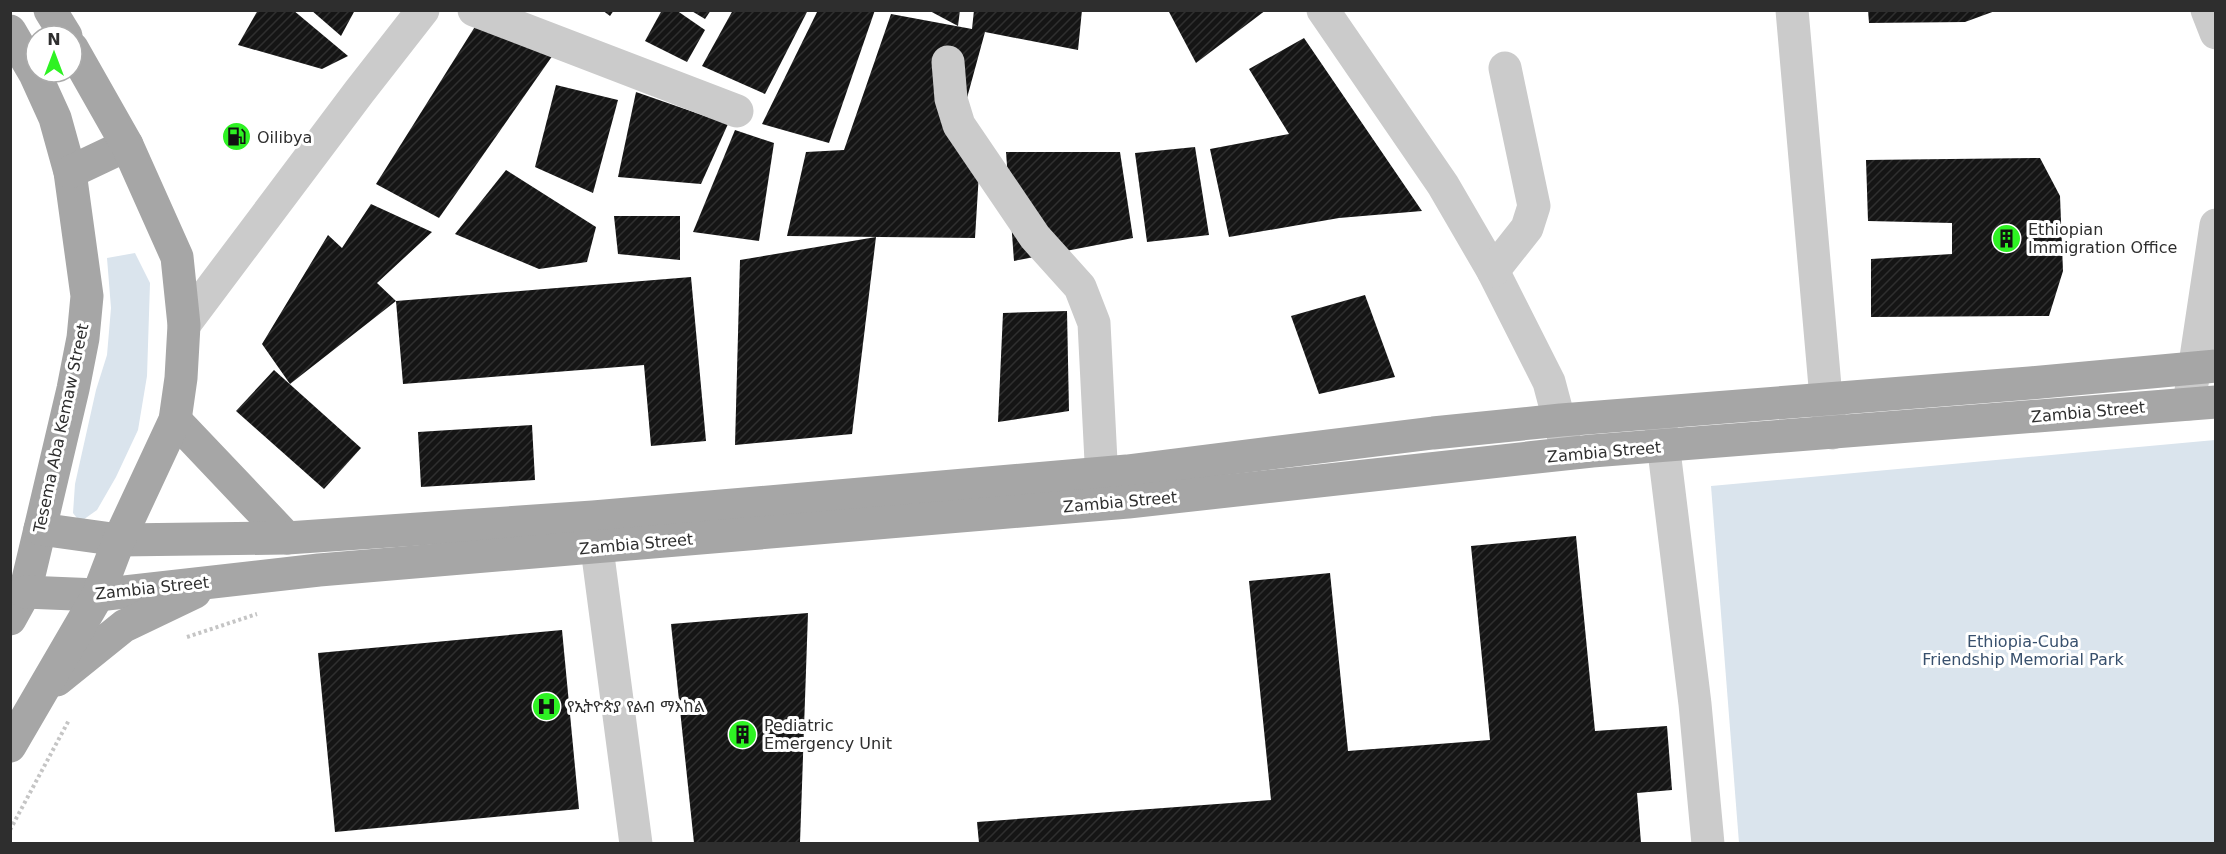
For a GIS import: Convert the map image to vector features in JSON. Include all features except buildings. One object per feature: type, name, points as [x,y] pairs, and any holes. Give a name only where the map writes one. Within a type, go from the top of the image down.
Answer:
[{"type":"main road","points":[[50,10],[59,24]]},
{"type":"main road","name":"Tesema Aba Kemaw Street","points":[[10,31],[35,74],[55,118],[70,172],[87,296],[83,338],[73,389],[40,529],[18,605]]},
{"type":"main road","points":[[10,746],[98,595],[119,540],[175,420],[182,378],[184,325],[177,258],[126,145],[84,70]]},
{"type":"main road","points":[[70,172],[126,145]]},
{"type":"main road","name":"Zambia Street","points":[[1103,488],[1561,420],[2205,367]]},
{"type":"main road","name":"Zambia Street","points":[[18,605],[319,570],[595,532],[1103,488],[1663,447],[2202,403]]},
{"type":"main road","points":[[175,420],[287,538]]},
{"type":"main road","name":"Zambia Street","points":[[40,529],[119,540],[595,532]]},
{"type":"main road","points":[[41,692],[124,626],[170,606],[212,582]]},
{"type":"street","points":[[184,325],[423,10]]},
{"type":"street","points":[[474,10],[736,111]]},
{"type":"street","points":[[1323,10],[1443,185],[1493,272],[1549,382],[1561,420],[1568,454]]},
{"type":"street","points":[[1792,10],[1826,398],[1832,433]]},
{"type":"street","points":[[2207,10],[2216,33]]},
{"type":"street","points":[[948,62],[951,99],[959,125],[1035,237],[1080,287],[1090,307],[1094,323],[1103,488]]},
{"type":"street","points":[[1493,272],[1527,228],[1534,206],[1505,68]]},
{"type":"street","points":[[2202,403],[2211,264],[2216,225]]},
{"type":"street","points":[[1660,413],[1695,704],[1708,843]]},
{"type":"street","points":[[595,532],[636,843]]},
{"type":"path","points":[[178,640],[266,611]]},
{"type":"path","points":[[10,830],[74,710]]},
{"type":"green space","points":[[135,253],[150,283],[147,376],[138,430],[116,477],[97,510],[80,522],[73,513],[75,484],[96,390],[107,355],[111,308],[107,258]]},
{"type":"green space","name":"Ethiopia-Cuba Friendship Memorial Park","points":[[2215,440],[2215,843],[1739,843],[1711,486]]},
{"type":"place","name":"Oilibya","points":[[236,137]]},
{"type":"place","name":"Ethiopian Immigration Office","points":[[2007,238]]},
{"type":"place","name":"የኢትዮጵያ የልብ ማእከል","points":[[546,706]]},
{"type":"place","name":"Pediatric Emergency Unit","points":[[743,734]]}]
